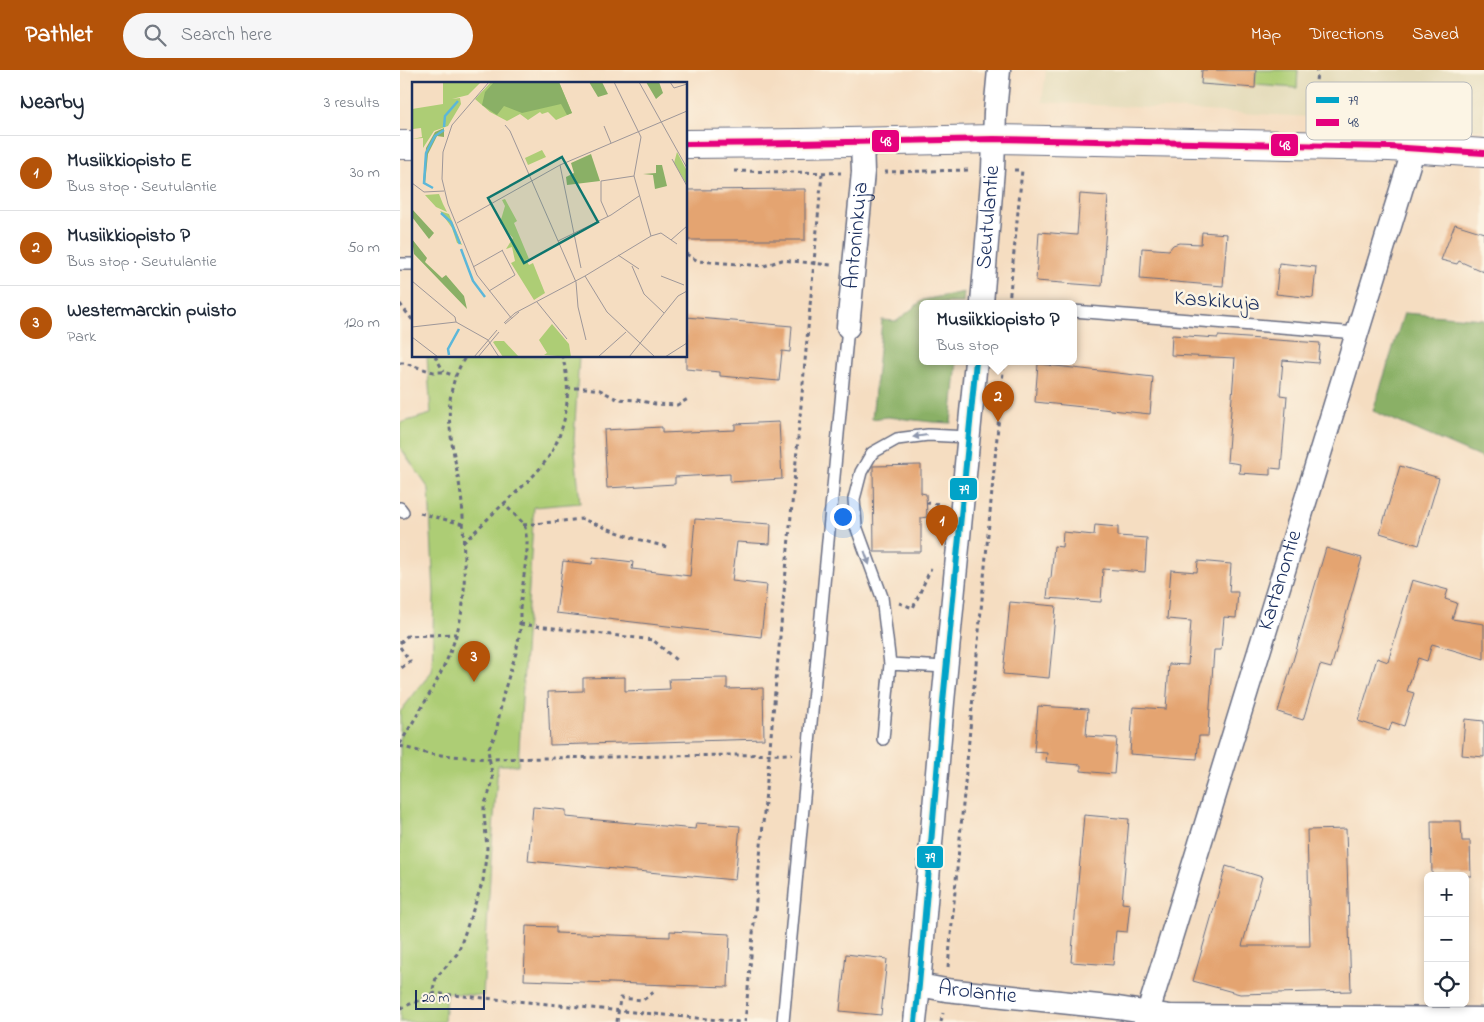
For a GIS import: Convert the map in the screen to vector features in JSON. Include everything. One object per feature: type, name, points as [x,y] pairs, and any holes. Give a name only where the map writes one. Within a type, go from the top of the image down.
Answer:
[{"type":"street","name":"Seutulantie","points":[[982,300],[999,70]]},
{"type":"street","points":[[688,144],[1036,139],[1414,148],[1484,153]]},
{"type":"street","name":"Antoninkuja","points":[[848,327],[864,172],[862,142]]},
{"type":"street","name":"Kartanontie","points":[[1147,1017],[1414,148]]},
{"type":"street","points":[[915,1022],[920,985],[946,667],[976,365]]},
{"type":"street","name":"Arolantie","points":[[920,985],[1147,1017],[1484,1019]]},
{"type":"lane","name":"Kaskikuja","points":[[1077,311],[1357,333]]},
{"type":"lane","points":[[783,1022],[848,327]]},
{"type":"lane","points":[[883,739],[890,664],[882,597],[856,526],[854,499],[862,472],[872,453],[897,439],[928,435],[968,436]]},
{"type":"lane","points":[[890,664],[946,667]]},
{"type":"path","points":[[1009,300],[1022,170],[1036,155],[1036,139]]},
{"type":"path","points":[[745,1022],[822,174]]},
{"type":"path","points":[[688,255],[698,261],[764,266],[782,260],[854,266]]},
{"type":"path","points":[[400,304],[412,319]]},
{"type":"path","points":[[436,358],[444,372]]},
{"type":"path","points":[[465,358],[451,390],[449,407],[462,505],[463,600],[461,617],[453,647],[437,683],[400,745],[429,754],[489,759],[808,754]]},
{"type":"path","points":[[463,543],[531,479],[551,452],[564,422],[568,398],[563,358]]},
{"type":"path","points":[[400,363],[456,376]]},
{"type":"path","points":[[941,1022],[944,1011],[1004,365]]},
{"type":"path","points":[[567,388],[600,390],[617,399],[637,400],[655,404],[677,405],[688,399]]},
{"type":"path","points":[[400,1008],[426,998],[432,993],[436,978],[457,954],[483,881],[486,848],[484,806],[493,780],[488,750],[496,733],[503,695],[515,659],[527,551],[526,533],[523,524],[504,504]]},
{"type":"path","points":[[926,504],[946,504]]},
{"type":"path","points":[[402,510],[463,524]]},
{"type":"path","points":[[523,524],[582,519],[633,538],[668,547]]},
{"type":"path","points":[[882,597],[913,608],[933,565]]},
{"type":"path","points":[[520,624],[653,640],[676,660]]},
{"type":"path","points":[[400,643],[407,636],[456,634]]},
{"type":"path","points":[[400,647],[410,661],[400,669]]},
{"type":"path","points":[[618,1022],[620,998],[643,1000],[654,992]]},
{"type":"path","points":[[432,993],[739,1022]]},
{"type":"shaded area","points":[[1046,70],[1484,70],[1484,130],[1472,129],[1472,82],[1306,82],[1306,117],[1042,102]]},
{"type":"green space","points":[[1256,70],[1298,70],[1297,88],[1255,85]]},
{"type":"green space","points":[[964,292],[963,300],[923,300]]},
{"type":"green space","points":[[919,303],[919,365],[957,365],[951,423],[888,417],[872,419],[882,320],[897,321]]},
{"type":"green space","points":[[1404,313],[1484,319],[1484,459],[1373,411]]},
{"type":"green space","points":[[427,358],[579,358],[574,440],[580,503],[534,507],[518,765],[498,765],[483,996],[446,993],[444,1022],[400,1022],[400,712],[432,671],[434,594],[429,489],[400,447],[400,423],[431,414]]},
{"type":"building","points":[[1202,70],[1256,70],[1255,88],[1201,84]]},
{"type":"building","points":[[805,189],[805,240],[688,240],[688,190]]},
{"type":"building","points":[[1080,194],[1108,196],[1102,286],[1036,281],[1039,232],[1077,235]]},
{"type":"building","points":[[1455,224],[1484,233],[1484,272],[1459,261],[1457,264],[1441,260]]},
{"type":"building","points":[[1202,232],[1227,234],[1223,286],[1140,279],[1142,248],[1169,250],[1173,245],[1179,243],[1201,244]]},
{"type":"building","points":[[1279,263],[1316,267],[1313,298],[1276,294]]},
{"type":"building","points":[[688,317],[792,326],[790,352],[782,351],[779,381],[720,376],[720,372],[686,369],[686,358],[688,358]]},
{"type":"building","points":[[1172,335],[1320,343],[1318,363],[1283,360],[1280,395],[1287,396],[1281,469],[1270,468],[1270,475],[1239,473],[1240,464],[1227,462],[1235,358],[1171,355]]},
{"type":"building","points":[[1038,365],[1153,377],[1150,414],[1035,402]]},
{"type":"building","points":[[779,422],[782,479],[730,482],[730,474],[675,477],[675,484],[607,488],[604,430],[662,427],[662,433],[735,430],[735,424]]},
{"type":"building","points":[[921,465],[921,493],[926,494],[927,517],[921,518],[921,552],[874,552],[873,466]]},
{"type":"building","points":[[1400,466],[1439,478],[1419,545],[1380,533]]},
{"type":"building","points":[[695,519],[771,524],[770,544],[737,542],[732,581],[767,585],[761,637],[556,613],[563,561],[592,564],[593,557],[633,562],[632,569],[690,576]]},
{"type":"building","points":[[1095,525],[1118,527],[1118,536],[1147,538],[1145,572],[1103,569],[1101,602],[1047,598],[1054,546],[1062,547],[1063,532],[1094,535]]},
{"type":"building","points":[[1326,548],[1362,558],[1331,668],[1320,665],[1303,720],[1278,712]]},
{"type":"building","points":[[1198,561],[1231,564],[1229,592],[1238,592],[1236,618],[1224,617],[1221,650],[1214,650],[1208,736],[1199,736],[1197,759],[1130,754],[1133,707],[1166,709],[1169,664],[1188,665],[1191,621],[1167,619],[1171,570],[1197,572]]},
{"type":"building","points":[[1412,580],[1448,590],[1445,599],[1457,603],[1452,619],[1484,624],[1484,659],[1432,644],[1427,661],[1418,658],[1407,691],[1414,693],[1404,726],[1392,722],[1389,731],[1358,721],[1377,658],[1388,662]]},
{"type":"building","points":[[1010,602],[1056,606],[1049,678],[1003,674]]},
{"type":"building","points":[[625,677],[625,691],[670,689],[669,679],[727,678],[727,689],[763,688],[764,739],[550,745],[548,692],[583,691],[583,678]]},
{"type":"building","points":[[1038,706],[1088,709],[1086,736],[1117,738],[1114,774],[1081,771],[1081,765],[1046,762],[1047,753],[1034,752]]},
{"type":"building","points":[[1465,719],[1484,721],[1484,757],[1462,755]]},
{"type":"building","points":[[533,807],[566,810],[566,817],[695,829],[696,823],[740,826],[735,880],[528,861]]},
{"type":"building","points":[[1084,815],[1129,819],[1122,903],[1130,904],[1127,932],[1116,931],[1113,965],[1071,962]]},
{"type":"building","points":[[1431,821],[1461,821],[1462,841],[1470,841],[1471,876],[1469,876],[1469,872],[1432,872]]},
{"type":"building","points":[[1346,829],[1351,991],[1240,994],[1193,981],[1226,866],[1262,877],[1242,946],[1310,946],[1307,830]]},
{"type":"building","points":[[526,926],[556,927],[556,933],[670,937],[670,931],[730,934],[728,987],[524,980]]},
{"type":"building","points":[[846,954],[887,959],[881,1015],[840,1011]]},
{"type":"transit line","name":"48","points":[[688,144],[994,139],[1390,147],[1484,153]]},
{"type":"transit line","name":"79","points":[[915,1022],[943,702],[976,365]]},
{"type":"place","name":"Musiikkiopisto P","points":[[998,422]]},
{"type":"place","name":"Musiikkiopisto E","points":[[942,546]]},
{"type":"place","name":"Westermarckin puisto","points":[[474,682]]}]
